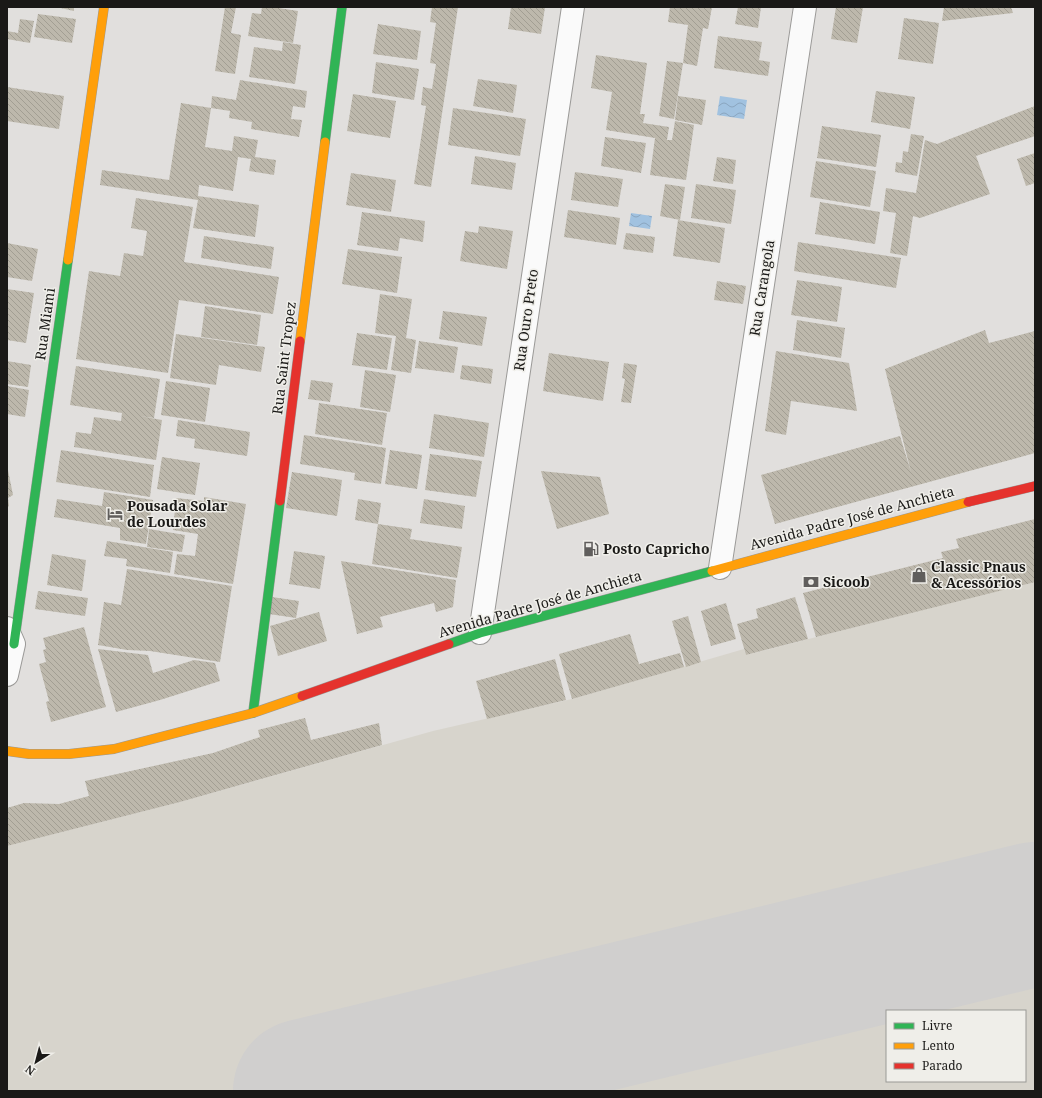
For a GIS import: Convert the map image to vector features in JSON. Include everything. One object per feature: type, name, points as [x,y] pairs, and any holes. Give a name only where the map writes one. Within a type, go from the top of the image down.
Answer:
[{"type":"street","name":"Rua Miami","points":[[10,636],[104,7]]},
{"type":"street","name":"Rua Saint Tropez","points":[[253,713],[342,7]]},
{"type":"street","name":"Rua Ouro Preto","points":[[480,633],[572,7]]},
{"type":"street","name":"Rua Carangola","points":[[720,568],[805,7]]},
{"type":"street","name":"Avenida Padre José de Anchieta","points":[[7,751],[29,754],[69,754],[114,749],[253,713],[480,633],[955,505],[1035,486]]},
{"type":"street","points":[[7,675],[10,636]]},
{"type":"shaded area","points":[[1035,581],[1035,1091],[7,1091],[7,846],[180,802],[433,731],[572,699],[744,649],[746,655]]},
{"type":"water","points":[[720,96],[747,100],[744,119],[717,115]]},
{"type":"water","points":[[631,213],[652,216],[650,229],[629,226]]},
{"type":"building","points":[[56,7],[74,7],[74,11]]},
{"type":"building","points":[[225,7],[236,7],[231,33],[241,35],[235,74],[215,71]]},
{"type":"building","points":[[262,7],[298,11],[293,43],[248,36],[252,13],[261,14]]},
{"type":"building","points":[[432,7],[458,7],[431,187],[414,184],[426,106],[421,105],[423,87],[432,89],[436,64],[430,63],[436,23],[430,22]]},
{"type":"building","points":[[511,7],[545,7],[541,34],[508,29]]},
{"type":"building","points":[[670,7],[712,7],[708,29],[703,28],[697,66],[683,63],[688,25],[668,22]]},
{"type":"building","points":[[738,7],[761,7],[758,28],[735,24]]},
{"type":"building","points":[[836,7],[863,7],[857,43],[831,39]]},
{"type":"building","points":[[944,7],[1011,7],[1013,13],[942,21]]},
{"type":"building","points":[[38,14],[76,19],[72,43],[34,37]]},
{"type":"building","points":[[904,18],[939,23],[933,64],[898,59]]},
{"type":"building","points":[[20,19],[34,21],[30,43],[7,39],[7,31],[18,33]]},
{"type":"building","points":[[378,24],[421,31],[417,60],[373,54]]},
{"type":"building","points":[[718,36],[762,42],[759,60],[770,62],[768,76],[714,68]]},
{"type":"building","points":[[283,42],[301,45],[295,84],[249,77],[254,47],[282,51]]},
{"type":"building","points":[[596,55],[647,63],[640,114],[645,114],[643,123],[669,127],[667,140],[672,140],[675,121],[694,125],[686,180],[650,175],[655,138],[606,130],[612,92],[591,88]]},
{"type":"building","points":[[667,61],[683,63],[674,119],[659,116]]},
{"type":"building","points":[[376,62],[419,69],[414,100],[372,93]]},
{"type":"building","points":[[478,79],[517,85],[513,113],[473,106]]},
{"type":"building","points":[[240,80],[307,91],[305,108],[293,106],[291,119],[302,120],[299,137],[251,129],[252,122],[229,118],[230,111],[211,108],[212,96],[236,100]]},
{"type":"building","points":[[7,87],[64,96],[59,129],[7,121]]},
{"type":"building","points":[[876,91],[915,97],[910,129],[871,122]]},
{"type":"building","points":[[353,94],[396,101],[390,138],[347,131]]},
{"type":"building","points":[[678,96],[706,100],[702,125],[675,120]]},
{"type":"building","points":[[181,103],[211,108],[205,147],[232,151],[234,136],[258,140],[255,157],[276,160],[274,175],[249,171],[251,159],[238,157],[233,191],[199,185],[198,196],[259,205],[255,237],[193,228],[198,200],[100,185],[102,170],[169,180]]},
{"type":"building","points":[[1035,106],[1035,136],[976,156],[990,194],[920,218],[913,216],[907,256],[890,253],[896,213],[883,211],[886,188],[916,193],[925,140],[937,144]]},
{"type":"building","points":[[453,108],[526,119],[520,156],[448,145]]},
{"type":"building","points":[[822,126],[881,135],[876,167],[817,158]]},
{"type":"building","points":[[911,134],[924,136],[917,176],[895,172],[896,162],[902,163],[903,151],[908,152]]},
{"type":"building","points":[[605,137],[646,143],[641,173],[601,166]]},
{"type":"building","points":[[1035,153],[1035,183],[1026,186],[1017,159]]},
{"type":"building","points":[[475,156],[516,163],[512,190],[471,184]]},
{"type":"building","points":[[717,157],[736,160],[733,184],[713,181]]},
{"type":"building","points":[[816,161],[876,171],[870,207],[810,197]]},
{"type":"building","points":[[575,172],[623,179],[618,207],[571,200]]},
{"type":"building","points":[[351,173],[396,180],[391,212],[346,205]]},
{"type":"building","points":[[665,184],[685,187],[680,220],[660,216]]},
{"type":"building","points":[[696,184],[736,190],[731,224],[691,218]]},
{"type":"building","points":[[136,198],[193,207],[184,262],[279,277],[273,314],[179,300],[168,373],[76,359],[89,271],[120,276],[124,253],[143,256],[147,231],[131,228]]},
{"type":"building","points":[[820,202],[880,212],[875,244],[815,234]]},
{"type":"building","points":[[568,210],[620,218],[616,245],[564,237]]},
{"type":"building","points":[[362,212],[425,221],[423,242],[400,238],[398,251],[357,245]]},
{"type":"building","points":[[678,220],[725,228],[720,263],[673,256]]},
{"type":"building","points":[[479,226],[513,231],[507,269],[460,261],[465,231],[478,233]]},
{"type":"building","points":[[626,233],[655,237],[653,253],[623,249]]},
{"type":"building","points":[[204,236],[274,247],[271,269],[201,258]]},
{"type":"building","points":[[798,242],[901,258],[896,288],[794,271]]},
{"type":"building","points":[[7,243],[38,249],[32,281],[7,277]]},
{"type":"building","points":[[348,249],[402,257],[397,293],[342,284]]},
{"type":"building","points":[[797,280],[842,287],[837,322],[791,315]]},
{"type":"building","points":[[717,281],[746,286],[743,304],[714,300]]},
{"type":"building","points":[[7,289],[34,293],[26,343],[7,340]]},
{"type":"building","points":[[380,294],[412,299],[406,338],[416,340],[411,373],[391,370],[396,336],[375,333]]},
{"type":"building","points":[[205,306],[261,315],[257,345],[201,337]]},
{"type":"building","points":[[443,311],[487,317],[482,346],[439,339]]},
{"type":"building","points":[[797,320],[845,328],[841,358],[793,350]]},
{"type":"building","points":[[985,330],[989,343],[1035,331],[1035,453],[775,524],[761,475],[900,436],[911,472],[885,369]]},
{"type":"building","points":[[357,333],[392,338],[387,370],[352,365]]},
{"type":"building","points":[[176,334],[265,347],[261,372],[219,365],[216,385],[170,378]]},
{"type":"building","points":[[419,341],[458,347],[454,373],[415,368]]},
{"type":"building","points":[[776,351],[849,363],[857,411],[791,401],[786,435],[765,431]]},
{"type":"building","points":[[549,353],[609,362],[603,401],[543,391]]},
{"type":"building","points":[[7,361],[31,365],[28,387],[7,384]]},
{"type":"building","points":[[624,363],[637,365],[631,403],[621,402],[625,379],[622,378]]},
{"type":"building","points":[[462,365],[493,369],[491,384],[460,379]]},
{"type":"building","points":[[76,366],[160,379],[154,418],[140,416],[162,420],[156,460],[74,447],[76,432],[91,434],[94,417],[121,421],[122,413],[70,405]]},
{"type":"building","points":[[365,370],[396,375],[390,412],[360,407]]},
{"type":"building","points":[[311,380],[333,383],[330,402],[308,399]]},
{"type":"building","points":[[166,381],[210,388],[205,422],[161,415]]},
{"type":"building","points":[[7,386],[29,390],[25,417],[7,414]]},
{"type":"building","points":[[319,403],[387,413],[382,445],[315,434]]},
{"type":"building","points":[[434,414],[489,423],[484,457],[429,448]]},
{"type":"building","points":[[178,420],[250,432],[247,456],[194,448],[195,439],[176,436]]},
{"type":"building","points":[[304,435],[386,448],[381,484],[354,480],[355,473],[300,464]]},
{"type":"building","points":[[61,450],[154,465],[150,497],[56,482]]},
{"type":"building","points":[[390,450],[422,455],[417,489],[385,484]]},
{"type":"building","points":[[430,454],[482,461],[476,497],[425,490]]},
{"type":"building","points":[[162,457],[200,463],[195,495],[157,489]]},
{"type":"building","points":[[7,465],[13,495],[8,498],[9,506],[7,507]]},
{"type":"building","points":[[541,471],[600,477],[609,514],[557,529]]},
{"type":"building","points":[[292,472],[342,480],[337,516],[286,508]]},
{"type":"building","points":[[104,492],[153,500],[146,544],[120,540],[120,528],[54,517],[57,499],[102,506]]},
{"type":"building","points":[[204,497],[246,504],[233,584],[174,574],[177,554],[195,556],[198,534],[173,530],[176,498],[204,501]]},
{"type":"building","points":[[358,499],[381,503],[378,524],[355,520]]},
{"type":"building","points":[[424,499],[465,506],[462,529],[420,523]]},
{"type":"building","name":"Classic Pnaus & Acessórios","points":[[1035,519],[1035,582],[816,637],[803,593],[943,558],[941,552],[959,548],[956,539]]},
{"type":"building","points":[[378,524],[412,529],[410,539],[462,547],[457,578],[372,564]]},
{"type":"building","points":[[149,529],[185,535],[182,552],[147,547]]},
{"type":"building","points":[[107,541],[173,552],[170,573],[126,566],[127,559],[104,556]]},
{"type":"building","points":[[294,551],[325,556],[320,589],[289,584]]},
{"type":"building","points":[[52,554],[86,560],[82,591],[47,585]]},
{"type":"building","points":[[341,561],[456,580],[453,607],[436,612],[434,603],[380,617],[383,627],[357,634]]},
{"type":"building","points":[[127,569],[232,586],[220,662],[150,651],[127,650],[98,645],[104,602],[121,605]]},
{"type":"building","points":[[38,591],[88,598],[85,616],[35,609]]},
{"type":"building","points":[[272,597],[299,601],[296,618],[269,614]]},
{"type":"building","points":[[795,597],[808,639],[746,655],[737,624],[758,618],[756,609]]},
{"type":"building","points":[[726,603],[736,639],[711,646],[701,611]]},
{"type":"building","points":[[319,612],[327,641],[278,656],[270,626]]},
{"type":"building","points":[[688,616],[701,662],[686,667],[672,621]]},
{"type":"building","points":[[84,627],[106,707],[51,722],[46,702],[49,701],[39,664],[46,662],[43,650],[46,649],[43,638]]},
{"type":"building","points":[[630,634],[639,664],[680,653],[684,667],[572,699],[559,654]]},
{"type":"building","points":[[98,649],[148,655],[153,673],[194,660],[215,663],[220,681],[116,712]]},
{"type":"building","points":[[555,659],[566,700],[487,719],[476,681]]},
{"type":"building","points":[[305,718],[311,740],[379,723],[382,745],[180,802],[7,846],[7,808],[24,803],[59,804],[89,796],[85,781],[213,753],[260,737],[258,730]]},
{"type":"runway","points":[[305,1091],[1035,914]]},
{"type":"traffic: fast","points":[[325,142],[342,7]]},
{"type":"traffic: fast","points":[[14,644],[68,260]]},
{"type":"traffic: fast","points":[[253,713],[280,501]]},
{"type":"traffic: fast","points":[[449,644],[480,633],[712,571]]},
{"type":"traffic: slow","points":[[68,260],[104,7]]},
{"type":"traffic: slow","points":[[300,341],[325,142]]},
{"type":"traffic: slow","points":[[712,571],[968,502]]},
{"type":"traffic: slow","points":[[7,751],[29,754],[69,754],[114,749],[253,713],[302,696]]},
{"type":"traffic: jam","points":[[280,501],[300,341]]},
{"type":"traffic: jam","points":[[968,502],[1035,486]]},
{"type":"traffic: jam","points":[[302,696],[449,644]]},
{"type":"place","name":"Pousada Solar de Lourdes","points":[[115,514]]},
{"type":"place","name":"Posto Capricho","points":[[591,549]]},
{"type":"place","name":"Classic Pnaus & Acessórios","points":[[919,575]]},
{"type":"place","name":"Sicoob","points":[[811,582]]}]
